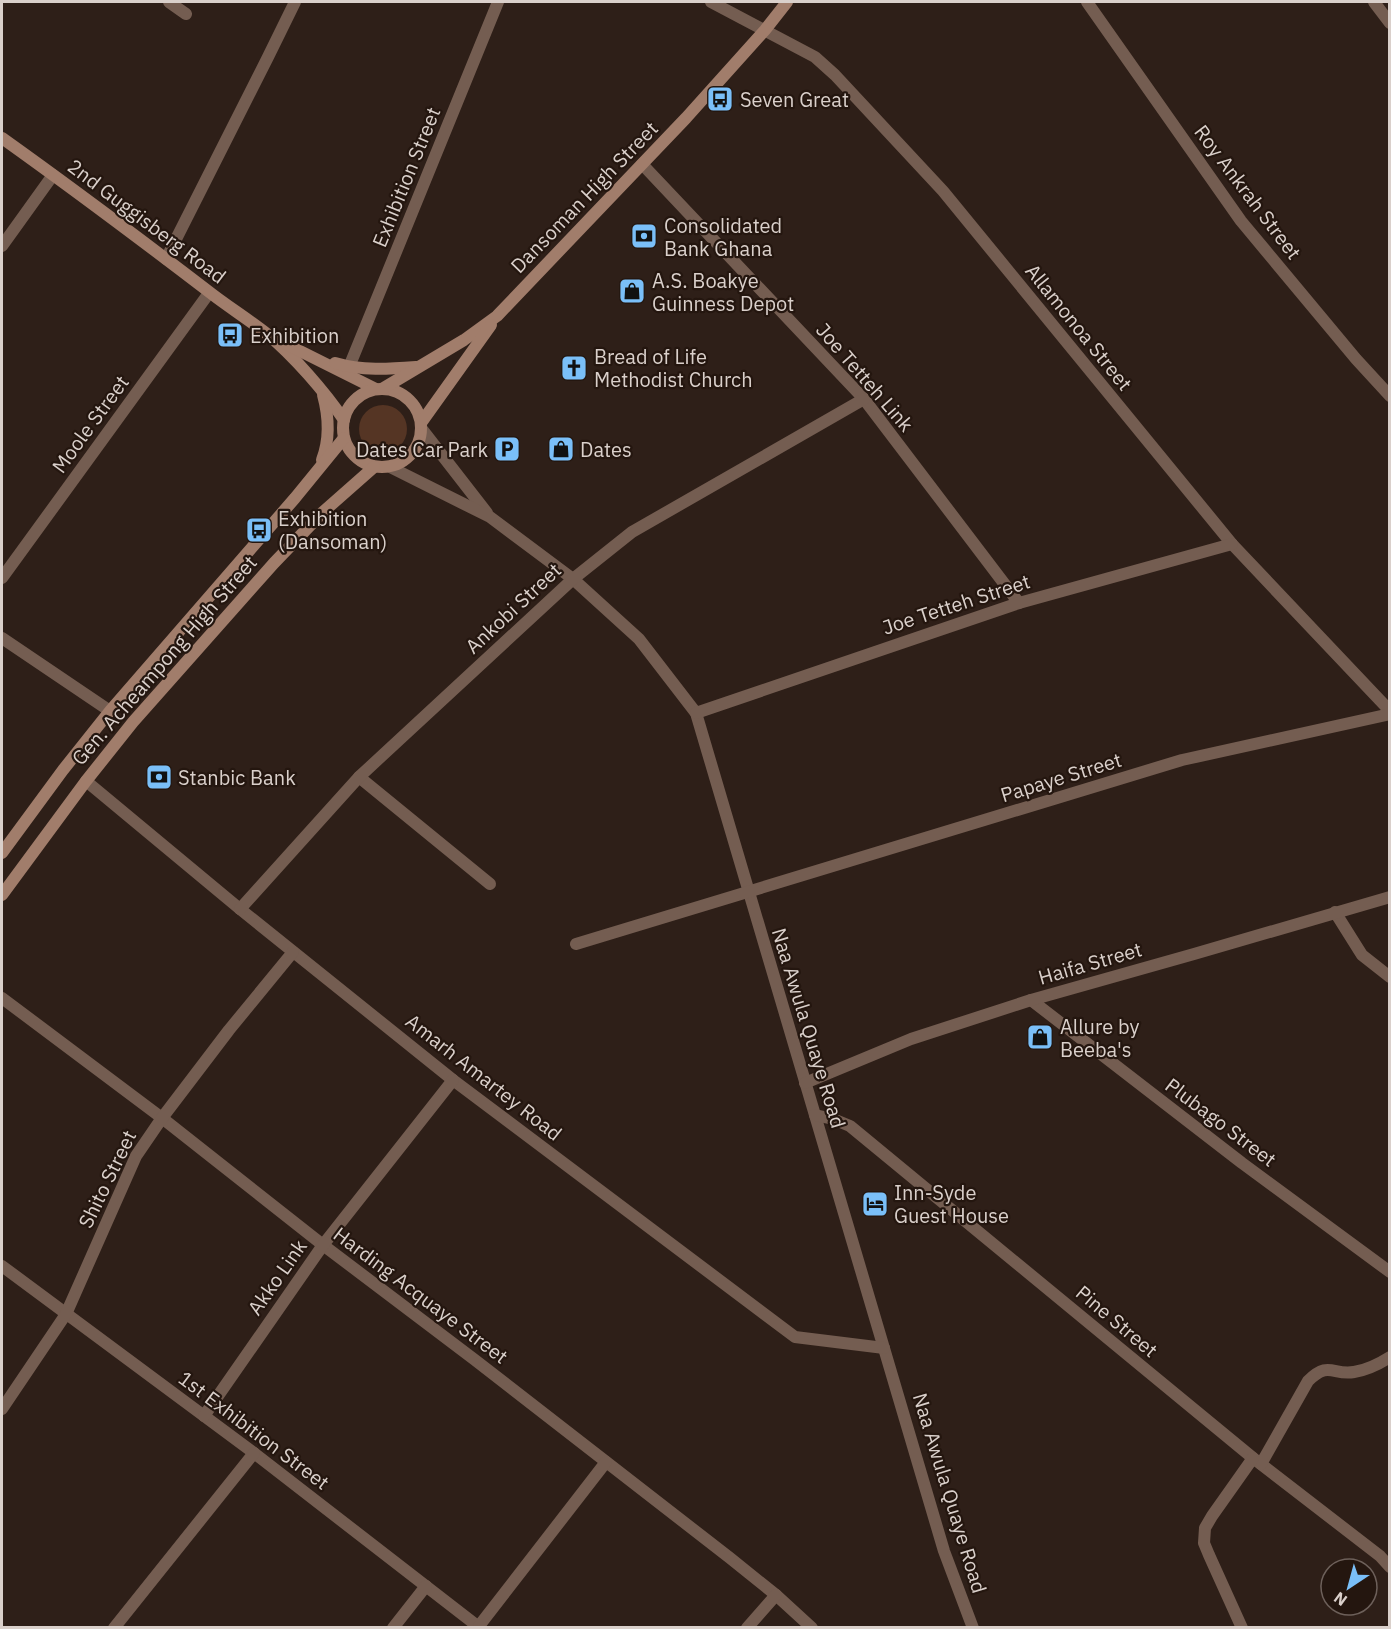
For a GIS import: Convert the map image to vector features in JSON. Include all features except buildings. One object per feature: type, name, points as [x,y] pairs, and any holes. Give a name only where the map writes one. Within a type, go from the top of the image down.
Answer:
[{"type":"main road","name":"Dansoman High Street","points":[[379,389],[421,367],[497,316],[686,118],[788,2]]},
{"type":"main road","name":"2nd Guggisberg Road","points":[[2,138],[268,335],[379,389]]},
{"type":"main road","points":[[421,425],[497,316]]},
{"type":"main road","name":"2nd Guggisberg Road","points":[[268,335],[322,391],[344,420]]},
{"type":"main road","points":[[314,357],[349,367],[379,369],[421,367]]},
{"type":"main road","points":[[379,389],[403,395],[418,412],[421,425],[416,450],[410,457],[390,467],[374,467],[363,463],[348,448],[344,438],[344,420],[348,409],[365,393],[379,389]]},
{"type":"main road","points":[[319,468],[328,438],[326,406],[322,391]]},
{"type":"main road","name":"Gen. Acheampong High Street","points":[[2,853],[110,711],[344,438]]},
{"type":"main road","name":"Gen. Acheampong High Street","points":[[2,895],[86,781],[133,722],[274,563],[323,512],[374,467]]},
{"type":"street","points":[[169,2],[186,14]]},
{"type":"street","points":[[166,259],[295,2]]},
{"type":"street","name":"Exhibition Street","points":[[349,367],[498,2]]},
{"type":"street","name":"Allamonoa Street","points":[[711,2],[815,57],[835,75],[943,191],[1232,544],[1389,713]]},
{"type":"street","name":"Roy Ankrah Street","points":[[1087,2],[1241,221],[1389,396]]},
{"type":"street","points":[[1374,2],[1389,23]]},
{"type":"street","name":"Joe Tetteh Link","points":[[642,164],[864,399],[1019,603]]},
{"type":"street","points":[[2,246],[53,175]]},
{"type":"street","name":"Moole Street","points":[[2,578],[209,293]]},
{"type":"street","name":"Ankobi Street","points":[[240,909],[359,777],[573,579],[632,532],[864,399]]},
{"type":"street","name":"Naa Awula Quaye Road","points":[[421,425],[490,517]]},
{"type":"street","name":"Naa Awula Quaye Road","points":[[390,467],[490,517],[573,579],[639,639],[696,713],[944,1551],[972,1628]]},
{"type":"street","name":"Joe Tetteh Street","points":[[696,713],[1019,603],[1232,544]]},
{"type":"street","points":[[2,638],[110,711]]},
{"type":"street","name":"Papaye Street","points":[[576,944],[1182,760],[1389,713]]},
{"type":"street","points":[[359,777],[490,884]]},
{"type":"street","name":"Amarh Amartey Road","points":[[86,781],[240,909],[453,1080],[795,1337],[885,1348]]},
{"type":"street","name":"Haifa Street","points":[[806,1083],[910,1039],[1031,1000],[1389,897]]},
{"type":"street","points":[[1335,912],[1362,955],[1389,977]]},
{"type":"street","name":"Shito Street","points":[[2,1409],[66,1314],[136,1156],[229,1030],[293,952]]},
{"type":"street","name":"Harding Acquaye Street","points":[[2,998],[162,1118],[606,1462],[776,1595],[812,1628]]},
{"type":"street","name":"Plubago Street","points":[[1031,1000],[1242,1163],[1389,1272]]},
{"type":"street","name":"Akko Link","points":[[204,1416],[323,1245],[453,1080]]},
{"type":"street","name":"Pine Street","points":[[815,1115],[850,1125],[1257,1461],[1380,1556],[1389,1567]]},
{"type":"street","name":"1st Exhibition Street","points":[[2,1266],[254,1453],[480,1627]]},
{"type":"street","points":[[1242,1628],[1204,1543],[1205,1528],[1212,1516],[1257,1461],[1308,1381],[1315,1374],[1330,1369],[1346,1373],[1353,1372],[1378,1364],[1389,1357]]},
{"type":"street","points":[[114,1628],[254,1453]]},
{"type":"street","points":[[480,1627],[606,1462]]},
{"type":"street","points":[[393,1628],[426,1586]]},
{"type":"street","points":[[747,1628],[776,1595]]},
{"type":"shaded area","points":[[378,405],[388,405],[400,412],[407,424],[407,434],[400,446],[388,453],[378,453],[363,442],[359,434],[359,424],[370,409]]},
{"type":"place","name":"Seven Great","points":[[720,99]]},
{"type":"place","name":"Consolidated Bank Ghana","points":[[644,236]]},
{"type":"place","name":"A.S. Boakye Guinness Depot","points":[[632,291]]},
{"type":"place","name":"Exhibition","points":[[230,335]]},
{"type":"place","name":"Bread of Life Methodist Church","points":[[574,368]]},
{"type":"place","name":"Dates Car Park","points":[[507,449]]},
{"type":"place","name":"Dates","points":[[561,449]]},
{"type":"place","name":"Exhibition (Dansoman)","points":[[259,530]]},
{"type":"place","name":"Stanbic Bank","points":[[159,777]]},
{"type":"place","name":"Allure by Beeba's","points":[[1040,1037]]},
{"type":"place","name":"Inn-Syde Guest House","points":[[875,1204]]}]
